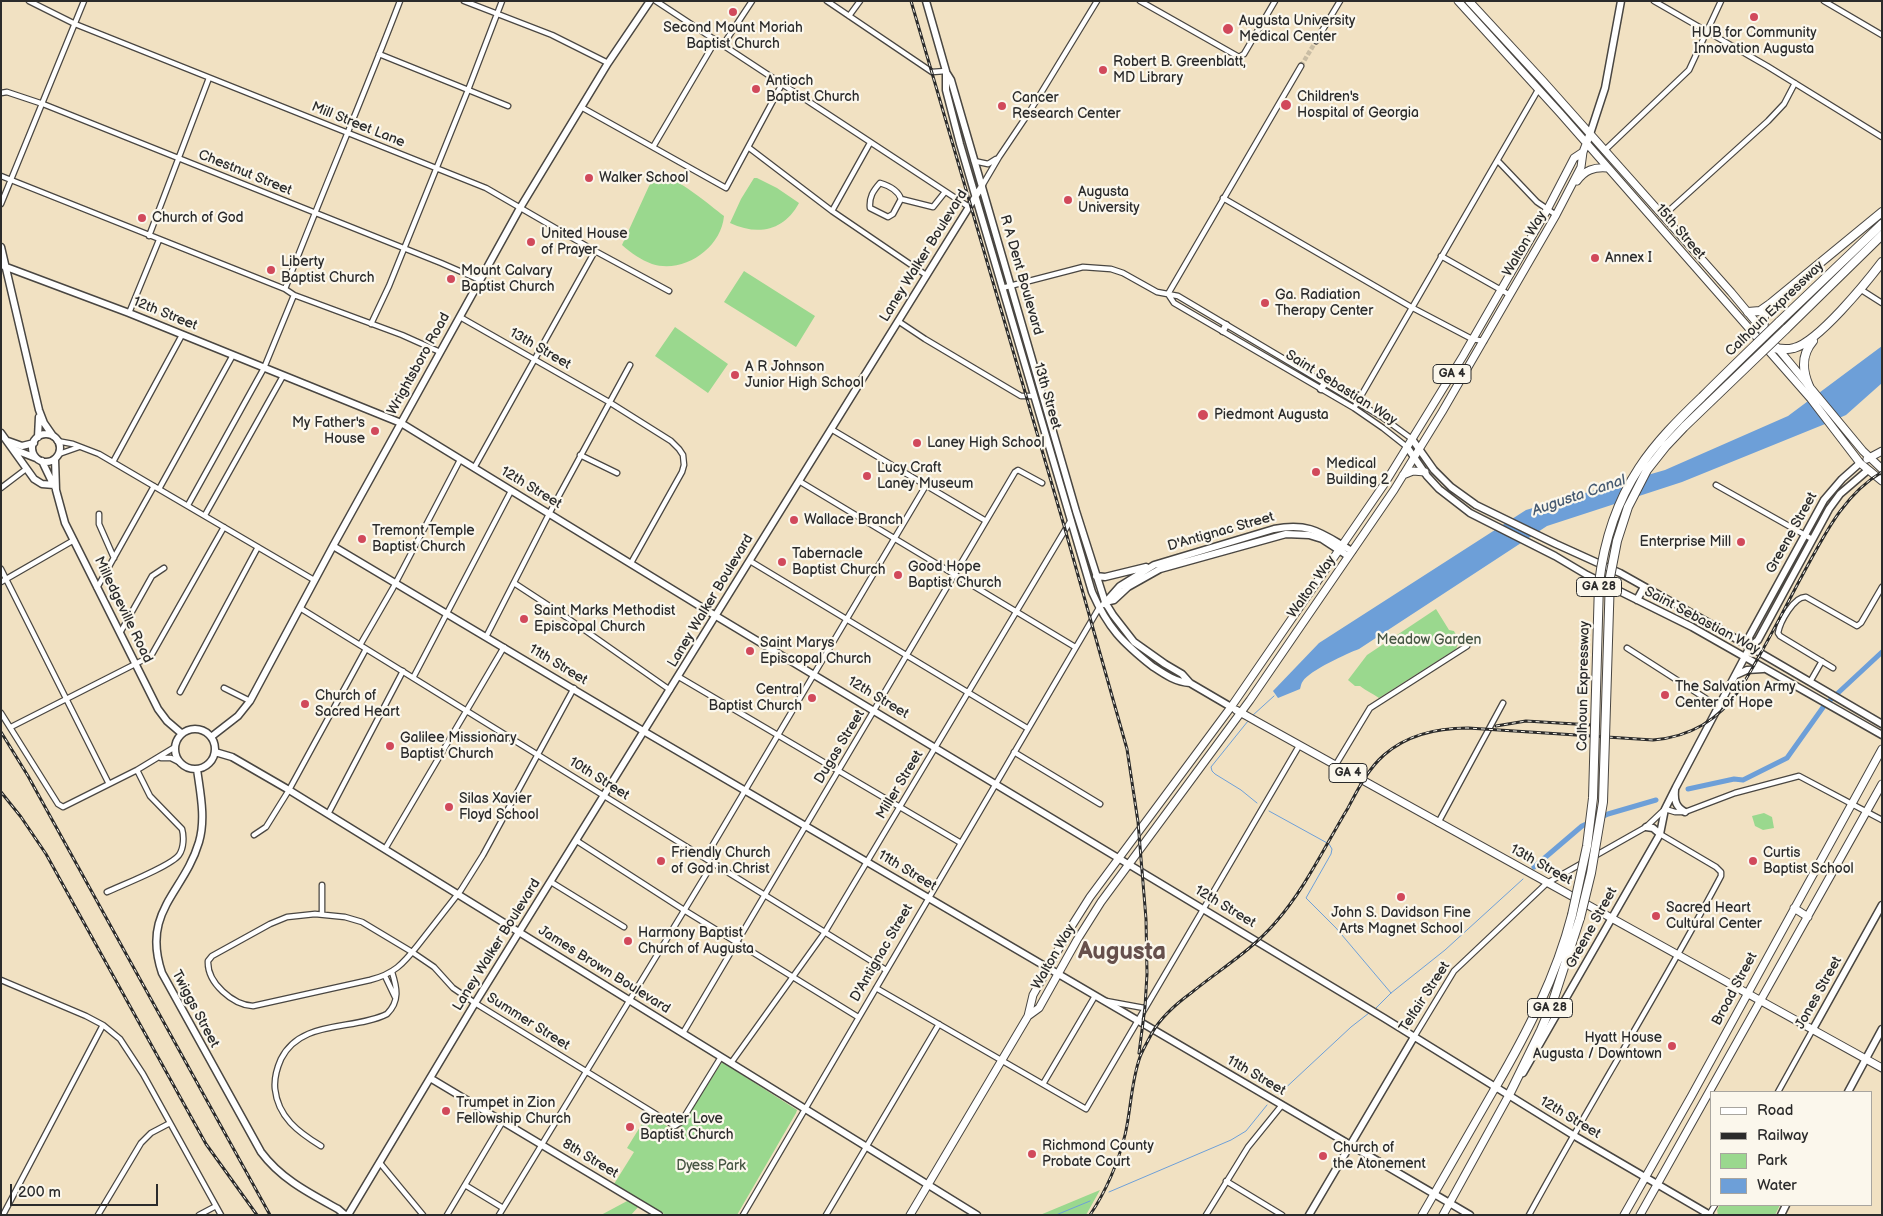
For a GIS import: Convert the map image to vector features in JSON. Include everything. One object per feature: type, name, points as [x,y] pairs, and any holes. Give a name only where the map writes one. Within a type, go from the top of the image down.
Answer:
[{"type":"highway","points":[[1748,312],[1760,311],[1770,304],[1882,212]]},
{"type":"highway","name":"Calhoun Expressway","points":[[1495,1088],[1530,1024],[1548,986],[1572,915],[1587,846],[1593,798],[1599,583],[1602,561],[1613,521],[1626,490],[1639,468],[1681,417],[1882,224]]},
{"type":"highway","name":"Calhoun Expressway","points":[[1509,1095],[1553,1002],[1580,918],[1591,874],[1603,802],[1610,577],[1617,541],[1628,507],[1648,470],[1666,446],[1882,235]]},
{"type":"highway","points":[[1770,304],[1764,315],[1763,346],[1784,350],[1798,347],[1809,341],[1820,331],[1860,289],[1882,262]]},
{"type":"highway","points":[[1810,386],[1804,374],[1804,360],[1809,346],[1820,331]]},
{"type":"main road","name":"Wrightsboro Road","points":[[211,737],[238,716],[250,701],[314,580],[520,208],[608,63],[650,1]]},
{"type":"main road","points":[[926,1],[946,71]]},
{"type":"main road","name":"15th Street","points":[[1458,1],[1586,143],[1763,346],[1814,397],[1833,421],[1869,458],[1880,465]]},
{"type":"main road","name":"15th Street","points":[[1469,1],[1748,312],[1810,386],[1814,397]]},
{"type":"main road","name":"Walton Way","points":[[1028,1016],[1039,1008],[1086,926],[1239,712],[1250,700],[1350,553],[1403,475],[1466,372],[1556,215],[1581,166],[1583,152],[1605,88],[1620,1]]},
{"type":"main road","name":"R A Dent Boulevard","points":[[946,71],[951,80],[1076,511],[1105,602]]},
{"type":"main road","name":"13th Street","points":[[946,71],[946,90],[1086,576],[1107,622],[1127,647],[1178,682],[1190,683]]},
{"type":"main road","name":"Walton Way","points":[[910,1215],[1028,1016],[1033,995],[1080,912],[1118,857],[1231,707],[1385,484],[1456,367],[1574,158],[1583,152]]},
{"type":"main road","points":[[1566,195],[1581,175],[1592,168],[1607,168]]},
{"type":"main road","name":"Laney Walker Boulevard","points":[[346,1215],[380,1163],[475,1003],[645,732],[982,186]]},
{"type":"main road","points":[[1,247],[3,266],[39,410],[44,423],[60,446],[57,456],[50,462],[40,460],[12,448]]},
{"type":"main road","name":"12th Street","points":[[3,266],[129,313],[401,423],[716,616],[1384,1018],[1495,1088],[1573,1135],[1647,1176],[1709,1215]]},
{"type":"main road","points":[[1456,367],[1466,372]]},
{"type":"main road","points":[[39,410],[36,440],[32,450],[40,460]]},
{"type":"main road","name":"15th Street","points":[[1833,421],[1838,436],[1860,463],[1882,481]]},
{"type":"main road","points":[[1,433],[38,483],[55,487]]},
{"type":"main road","points":[[6,440],[22,446],[44,435],[55,438]]},
{"type":"main road","name":"Saint Sebastian Way","points":[[1412,439],[1434,470],[1476,505],[1620,573],[1882,724]]},
{"type":"main road","name":"Saint Sebastian Way","points":[[1407,447],[1426,474],[1446,496],[1470,513],[1614,589],[1692,627],[1882,735]]},
{"type":"main road","name":"Greene Street","points":[[1750,647],[1749,637],[1816,511],[1848,473],[1860,463],[1882,452]]},
{"type":"main road","name":"Milledgeville Road","points":[[55,487],[57,456]]},
{"type":"main road","name":"Milledgeville Road","points":[[40,460],[55,487],[62,512],[74,540],[162,716],[182,733]]},
{"type":"main road","name":"Greene Street","points":[[1443,1215],[1509,1095],[1531,1061],[1660,834],[1666,809],[1676,787],[1750,647],[1758,640],[1812,539],[1840,494],[1868,470],[1880,465]]},
{"type":"main road","points":[[1403,475],[1413,472],[1426,474]]},
{"type":"main road","name":"D'Antignac Street","points":[[1099,608],[1120,586],[1154,565],[1283,527],[1302,527],[1316,530],[1350,553]]},
{"type":"main road","name":"D'Antignac Street","points":[[1105,602],[1114,600],[1128,587],[1160,569],[1277,536],[1297,533],[1309,535],[1340,547]]},
{"type":"main road","name":"11th Street","points":[[333,546],[645,732],[1470,1215]]},
{"type":"main road","points":[[1096,576],[1105,577],[1154,565]]},
{"type":"main road","points":[[1637,600],[1644,587]]},
{"type":"main road","name":"13th Street","points":[[1105,602],[1134,642],[1182,674],[1190,683],[1246,717],[1762,1000],[1882,1068]]},
{"type":"main road","points":[[1763,631],[1761,644],[1767,657]]},
{"type":"main road","points":[[1736,675],[1748,670],[1764,669]]},
{"type":"main road","points":[[194,728],[207,732],[211,737],[214,742],[214,752],[208,764],[197,769],[190,768],[179,762],[174,747],[182,733],[194,728]]},
{"type":"main road","name":"Broad Street","points":[[1624,1215],[1692,1096],[1882,749]]},
{"type":"main road","name":"James Brown Boulevard","points":[[214,752],[232,757],[289,790],[977,1215]]},
{"type":"main road","name":"Twiggs Street","points":[[197,769],[202,813],[201,835],[194,856],[159,918],[156,937],[158,961],[168,986],[261,1152],[288,1179],[346,1215]]},
{"type":"main road","name":"Broad Street","points":[[1710,1091],[1882,784]]},
{"type":"main road","points":[[1676,787],[1675,801],[1677,806],[1685,812]]},
{"type":"main road","points":[[1646,827],[1653,828],[1660,834]]},
{"type":"main road","name":"Jones Street","points":[[1813,1029],[1882,905]]},
{"type":"main road","points":[[1794,908],[1808,916]]},
{"type":"main road","points":[[1849,1091],[1882,1029]]},
{"type":"main road","name":"Telfair Street","points":[[1309,1215],[1349,1144],[1414,1037]]},
{"type":"main road","name":"8th Street","points":[[430,1078],[659,1215]]},
{"type":"main road","name":"GA 28","points":[[1422,1215],[1495,1088]]},
{"type":"main road","name":"Broad Street","points":[[1640,1215],[1710,1091]]},
{"type":"main road","points":[[1692,1096],[1704,1102]]},
{"type":"street","name":"Mill Street Lane","points":[[30,1],[75,24],[486,188],[669,291]]},
{"type":"street","points":[[1,204],[84,1]]},
{"type":"street","points":[[285,289],[400,1]]},
{"type":"street","points":[[464,1],[552,35],[608,63]]},
{"type":"street","points":[[371,324],[437,168],[502,1]]},
{"type":"street","points":[[656,1],[969,207]]},
{"type":"street","points":[[723,45],[752,1]]},
{"type":"street","points":[[827,1],[834,3],[849,16],[932,72],[946,71]]},
{"type":"street","points":[[849,16],[860,1]]},
{"type":"street","name":"Laney Walker Boulevard","points":[[982,186],[1097,1]]},
{"type":"street","points":[[1140,1],[1239,57],[1244,54],[1275,1]]},
{"type":"street","points":[[1316,41],[1340,1]]},
{"type":"street","points":[[1654,1],[1707,30],[1882,137]]},
{"type":"street","points":[[1604,151],[1689,70],[1720,1]]},
{"type":"street","points":[[1824,1],[1882,36]]},
{"type":"street","points":[[653,147],[716,40]]},
{"type":"street","points":[[379,54],[508,106]]},
{"type":"street","points":[[1168,294],[1301,66]]},
{"type":"street","points":[[149,236],[209,78]]},
{"type":"street","points":[[1663,216],[1768,121],[1784,104],[1795,83]]},
{"type":"street","points":[[581,106],[726,188],[782,84]]},
{"type":"street","points":[[1354,408],[1538,90]]},
{"type":"street","name":"Chestnut Street","points":[[1,93],[7,92],[43,104],[480,280]]},
{"type":"street","points":[[832,211],[870,143]]},
{"type":"street","points":[[748,147],[832,211],[926,276]]},
{"type":"street","points":[[974,161],[988,164],[999,157]]},
{"type":"street","points":[[1498,161],[1546,210],[1556,215]]},
{"type":"street","points":[[1,176],[440,352]]},
{"type":"street","points":[[880,183],[898,192],[901,199],[888,217],[870,208],[870,200],[874,189],[880,183]]},
{"type":"street","points":[[901,199],[933,207],[946,192]]},
{"type":"street","points":[[1223,198],[1411,307],[1472,339],[1484,341]]},
{"type":"street","points":[[129,313],[160,240]]},
{"type":"street","points":[[474,468],[595,251]]},
{"type":"street","points":[[1441,256],[1510,295]]},
{"type":"street","name":"Saint Sebastian Way","points":[[1002,288],[1083,267],[1112,269],[1123,273],[1157,292],[1178,296],[1225,328],[1323,386],[1407,447]]},
{"type":"street","points":[[1860,289],[1882,303]]},
{"type":"street","points":[[188,505],[264,368],[294,295]]},
{"type":"street","name":"13th Street","points":[[460,317],[609,402],[674,443],[679,449],[684,462],[682,472],[631,563]]},
{"type":"street","points":[[898,321],[924,339],[1021,396],[1034,396]]},
{"type":"street","points":[[113,462],[182,335]]},
{"type":"street","points":[[97,588],[233,355]]},
{"type":"street","points":[[486,636],[580,455],[630,365]]},
{"type":"street","points":[[205,515],[283,376]]},
{"type":"street","name":"Saint Sebastian Way","points":[[1323,386],[1357,402],[1394,425],[1412,439]]},
{"type":"street","points":[[831,429],[986,522]]},
{"type":"street","points":[[55,438],[80,446],[113,462],[314,580]]},
{"type":"street","points":[[57,456],[80,446]]},
{"type":"street","points":[[580,455],[617,473]]},
{"type":"street","points":[[360,645],[460,460]]},
{"type":"street","points":[[1,488],[26,469]]},
{"type":"street","name":"Dugas Street","points":[[683,1033],[1018,470],[1042,483]]},
{"type":"street","points":[[799,481],[1075,647]]},
{"type":"street","points":[[1716,485],[1812,539]]},
{"type":"street","points":[[705,858],[925,487]]},
{"type":"street","points":[[413,678],[512,491]]},
{"type":"street","name":"Miller Street","points":[[731,1063],[825,932],[1076,511]]},
{"type":"street","points":[[99,514],[99,524],[114,558]]},
{"type":"street","points":[[11,727],[147,658],[153,652],[224,527]]},
{"type":"street","points":[[1,582],[74,540]]},
{"type":"street","points":[[180,692],[258,547]]},
{"type":"street","points":[[750,561],[1028,728]]},
{"type":"street","points":[[120,633],[152,576],[164,568]]},
{"type":"street","points":[[1,569],[109,784]]},
{"type":"street","points":[[514,583],[670,690]]},
{"type":"street","points":[[1833,668],[1783,639],[1778,633],[1780,625],[1794,602],[1802,596],[1852,624],[1860,625],[1882,587]]},
{"type":"street","name":"10th Street","points":[[300,608],[886,970]]},
{"type":"street","name":"D'Antignac Street","points":[[743,1215],[1099,608]]},
{"type":"street","points":[[1335,766],[1370,708],[1467,646]]},
{"type":"street","points":[[385,849],[468,712],[504,647]]},
{"type":"street","points":[[1627,648],[1719,707]]},
{"type":"street","points":[[254,835],[266,827],[289,790],[366,649]]},
{"type":"street","points":[[1810,682],[1822,661]]},
{"type":"street","points":[[328,814],[403,672]]},
{"type":"street","points":[[678,677],[961,842]]},
{"type":"street","points":[[224,688],[250,701]]},
{"type":"street","points":[[396,999],[385,976],[392,972],[412,952],[457,894],[482,855],[574,688]]},
{"type":"street","points":[[1438,823],[1503,703]]},
{"type":"street","points":[[1,713],[58,804],[63,807],[137,770],[174,747]]},
{"type":"street","points":[[876,988],[1086,1109],[1299,746]]},
{"type":"street","points":[[1014,752],[1100,804]]},
{"type":"street","points":[[159,758],[171,758],[179,762]]},
{"type":"street","points":[[107,892],[166,864],[178,857],[181,850],[182,828],[150,796],[137,770]]},
{"type":"street","points":[[1666,809],[1675,812],[1685,812],[1726,796],[1794,776],[1804,778],[1882,820]]},
{"type":"street","name":"Telfair Street","points":[[1414,1037],[1454,970],[1547,883],[1646,827],[1666,809]]},
{"type":"street","points":[[1529,1215],[1573,1135],[1678,955],[1720,876],[1721,872],[1716,867],[1660,834]]},
{"type":"street","points":[[577,841],[684,910],[858,1017]]},
{"type":"street","points":[[499,1215],[713,863]]},
{"type":"street","points":[[551,882],[624,928]]},
{"type":"street","points":[[322,885],[322,914]]},
{"type":"street","name":"Summer Street","points":[[385,976],[261,1005],[248,1005],[239,1003],[223,992],[209,969],[208,961],[212,956],[279,920],[295,915],[322,914],[345,916],[362,922],[434,967],[453,988],[475,1003],[672,1125],[678,1126],[721,1057]]},
{"type":"street","points":[[321,1146],[297,1130],[284,1115],[279,1105],[275,1083],[281,1059],[291,1045],[306,1034],[383,1016],[391,1010],[396,999],[396,986],[392,972]]},
{"type":"street","points":[[1,980],[86,1016],[103,1025],[119,1038],[129,1051],[221,1215]]},
{"type":"street","points":[[1043,1084],[1098,998],[1144,1008]]},
{"type":"street","points":[[826,1215],[939,1024]]},
{"type":"street","points":[[3,1215],[103,1025]]},
{"type":"street","name":"Jones Street","points":[[1779,1091],[1813,1029]]},
{"type":"street","points":[[1206,1215],[1248,1147],[1282,1105]]},
{"type":"street","points":[[447,1215],[503,1122]]},
{"type":"street","points":[[98,1215],[141,1142],[151,1133],[170,1123]]},
{"type":"street","points":[[380,1163],[423,1215]]},
{"type":"street","points":[[1226,1181],[1282,1215]]},
{"type":"street","points":[[465,1185],[503,1208]]},
{"type":"street","points":[[199,1215],[216,1206]]},
{"type":"green space","points":[[659,176],[666,177],[684,186],[724,216],[716,239],[708,248],[688,262],[664,266],[652,264],[636,256],[622,245],[649,186],[654,178]]},
{"type":"green space","points":[[754,178],[777,188],[799,203],[786,220],[778,225],[760,230],[740,227],[730,223],[741,199]]},
{"type":"green space","points":[[744,271],[815,316],[796,347],[724,302]]},
{"type":"green space","points":[[675,327],[728,364],[708,393],[655,356]]},
{"type":"green space","name":"Meadow Garden","points":[[1436,609],[1449,630],[1454,631],[1459,641],[1456,649],[1379,698],[1360,686],[1355,686],[1348,680],[1367,655]]},
{"type":"green space","points":[[1764,813],[1772,817],[1774,828],[1763,830],[1755,826],[1752,816]]},
{"type":"green space","name":"Dyess Park","points":[[722,1062],[797,1110],[737,1215],[666,1215],[614,1184],[634,1152],[627,1148],[648,1114],[673,1130],[679,1130]]},
{"type":"green space","points":[[1100,1190],[1086,1215],[1040,1215]]},
{"type":"green space","points":[[629,1200],[639,1206],[631,1215],[601,1215]]},
{"type":"green space","points":[[1719,1206],[1780,1206],[1775,1215],[1718,1215],[1717,1210]]},
{"type":"water","name":"Augusta Canal","points":[[1882,346],[1882,383],[1846,415],[1682,482],[1547,526],[1359,649],[1313,672],[1302,682],[1300,689],[1278,698],[1273,691],[1319,643],[1526,510],[1665,470],[1788,416]]},
{"type":"waterway","points":[[1688,789],[1734,779],[1743,780],[1787,758],[1824,706],[1882,652]]},
{"type":"waterway","points":[[1252,716],[1274,696]]},
{"type":"waterway","points":[[1248,721],[1211,767],[1215,774],[1241,790],[1257,803]]},
{"type":"waterway","points":[[1534,867],[1582,826],[1608,814],[1656,800]]},
{"type":"waterway","points":[[1269,811],[1329,844],[1332,849],[1331,854],[1306,898],[1336,928],[1391,993]]},
{"type":"waterway","points":[[1375,1009],[1391,993],[1445,950],[1523,879]]},
{"type":"waterway","points":[[1279,1094],[1351,1027],[1369,1013]]},
{"type":"waterway","points":[[1109,1192],[1231,1140],[1246,1131],[1267,1105]]},
{"type":"waterway","points":[[1056,1215],[1090,1201]]},
{"type":"tunnel","points":[[1301,66],[1316,41]]},
{"type":"railway","points":[[911,1],[1127,749],[1138,822],[1146,919],[1147,974],[1139,1053]]},
{"type":"railway","points":[[1090,1215],[1106,1187],[1119,1156],[1125,1135],[1137,1067],[1152,1033],[1174,1006],[1245,951],[1266,933],[1286,910],[1305,882],[1364,780],[1384,755],[1413,737],[1445,729],[1468,728],[1653,740],[1679,735],[1702,725],[1723,710],[1740,689],[1765,647],[1819,545],[1845,504],[1868,481],[1882,472]]},
{"type":"railway","points":[[1496,726],[1526,721],[1591,725]]},
{"type":"railway","points":[[1,732],[28,776],[270,1215]]},
{"type":"railway","points":[[1,792],[21,817],[46,854],[206,1144],[257,1215]]},
{"type":"place","name":"Second Mount Moriah Baptist Church","points":[[733,12]]},
{"type":"place","name":"HUB for Community Innovation Augusta","points":[[1754,17]]},
{"type":"place","name":"Augusta University Medical Center","points":[[1228,29]]},
{"type":"place","name":"Robert B. Greenblatt, MD Library","points":[[1103,70]]},
{"type":"place","name":"Antioch Baptist Church","points":[[756,89]]},
{"type":"place","name":"Children's Hospital of Georgia","points":[[1286,105]]},
{"type":"place","name":"Cancer Research Center","points":[[1002,106]]},
{"type":"place","name":"Walker School","points":[[589,178]]},
{"type":"place","name":"Augusta University","points":[[1068,200]]},
{"type":"place","name":"Church of God","points":[[142,218]]},
{"type":"place","name":"United House of Prayer","points":[[531,242]]},
{"type":"place","name":"Annex I","points":[[1595,258]]},
{"type":"place","name":"Liberty Baptist Church","points":[[271,270]]},
{"type":"place","name":"Mount Calvary Baptist Church","points":[[451,279]]},
{"type":"place","name":"Ga. Radiation Therapy Center","points":[[1265,303]]},
{"type":"place","name":"A R Johnson Junior High School","points":[[735,375]]},
{"type":"place","name":"Piedmont Augusta","points":[[1203,415]]},
{"type":"place","name":"My Father's House","points":[[375,431]]},
{"type":"place","name":"Laney High School","points":[[917,443]]},
{"type":"place","name":"Medical Building 2","points":[[1316,472]]},
{"type":"place","name":"Lucy Craft Laney Museum","points":[[867,476]]},
{"type":"place","name":"Wallace Branch","points":[[794,520]]},
{"type":"place","name":"Tremont Temple Baptist Church","points":[[362,539]]},
{"type":"place","name":"Enterprise Mill","points":[[1741,542]]},
{"type":"place","name":"Tabernacle Baptist Church","points":[[782,562]]},
{"type":"place","name":"Good Hope Baptist Church","points":[[898,575]]},
{"type":"place","name":"Saint Marks Methodist Episcopal Church","points":[[524,619]]},
{"type":"place","name":"Saint Marys Episcopal Church","points":[[750,651]]},
{"type":"place","name":"The Salvation Army Center of Hope","points":[[1665,695]]},
{"type":"place","name":"Central Baptist Church","points":[[812,698]]},
{"type":"place","name":"Church of Sacred Heart","points":[[305,704]]},
{"type":"place","name":"Galilee Missionary Baptist Church","points":[[390,746]]},
{"type":"place","name":"Silas Xavier Floyd School","points":[[449,807]]},
{"type":"place","name":"Friendly Church of God in Christ","points":[[661,861]]},
{"type":"place","name":"Curtis Baptist School","points":[[1753,861]]},
{"type":"place","name":"John S. Davidson Fine Arts Magnet School","points":[[1401,897]]},
{"type":"place","name":"Sacred Heart Cultural Center","points":[[1656,916]]},
{"type":"place","name":"Harmony Baptist Church of Augusta","points":[[628,941]]},
{"type":"place","name":"Hyatt House Augusta / Downtown","points":[[1672,1046]]},
{"type":"place","name":"Trumpet in Zion Fellowship Church","points":[[446,1111]]},
{"type":"place","name":"Greater Love Baptist Church","points":[[630,1127]]},
{"type":"place","name":"Richmond County Probate Court","points":[[1032,1154]]},
{"type":"place","name":"Church of the Atonement","points":[[1323,1156]]},
{"type":"district","name":"Augusta","points":[[1122,953]]}]
